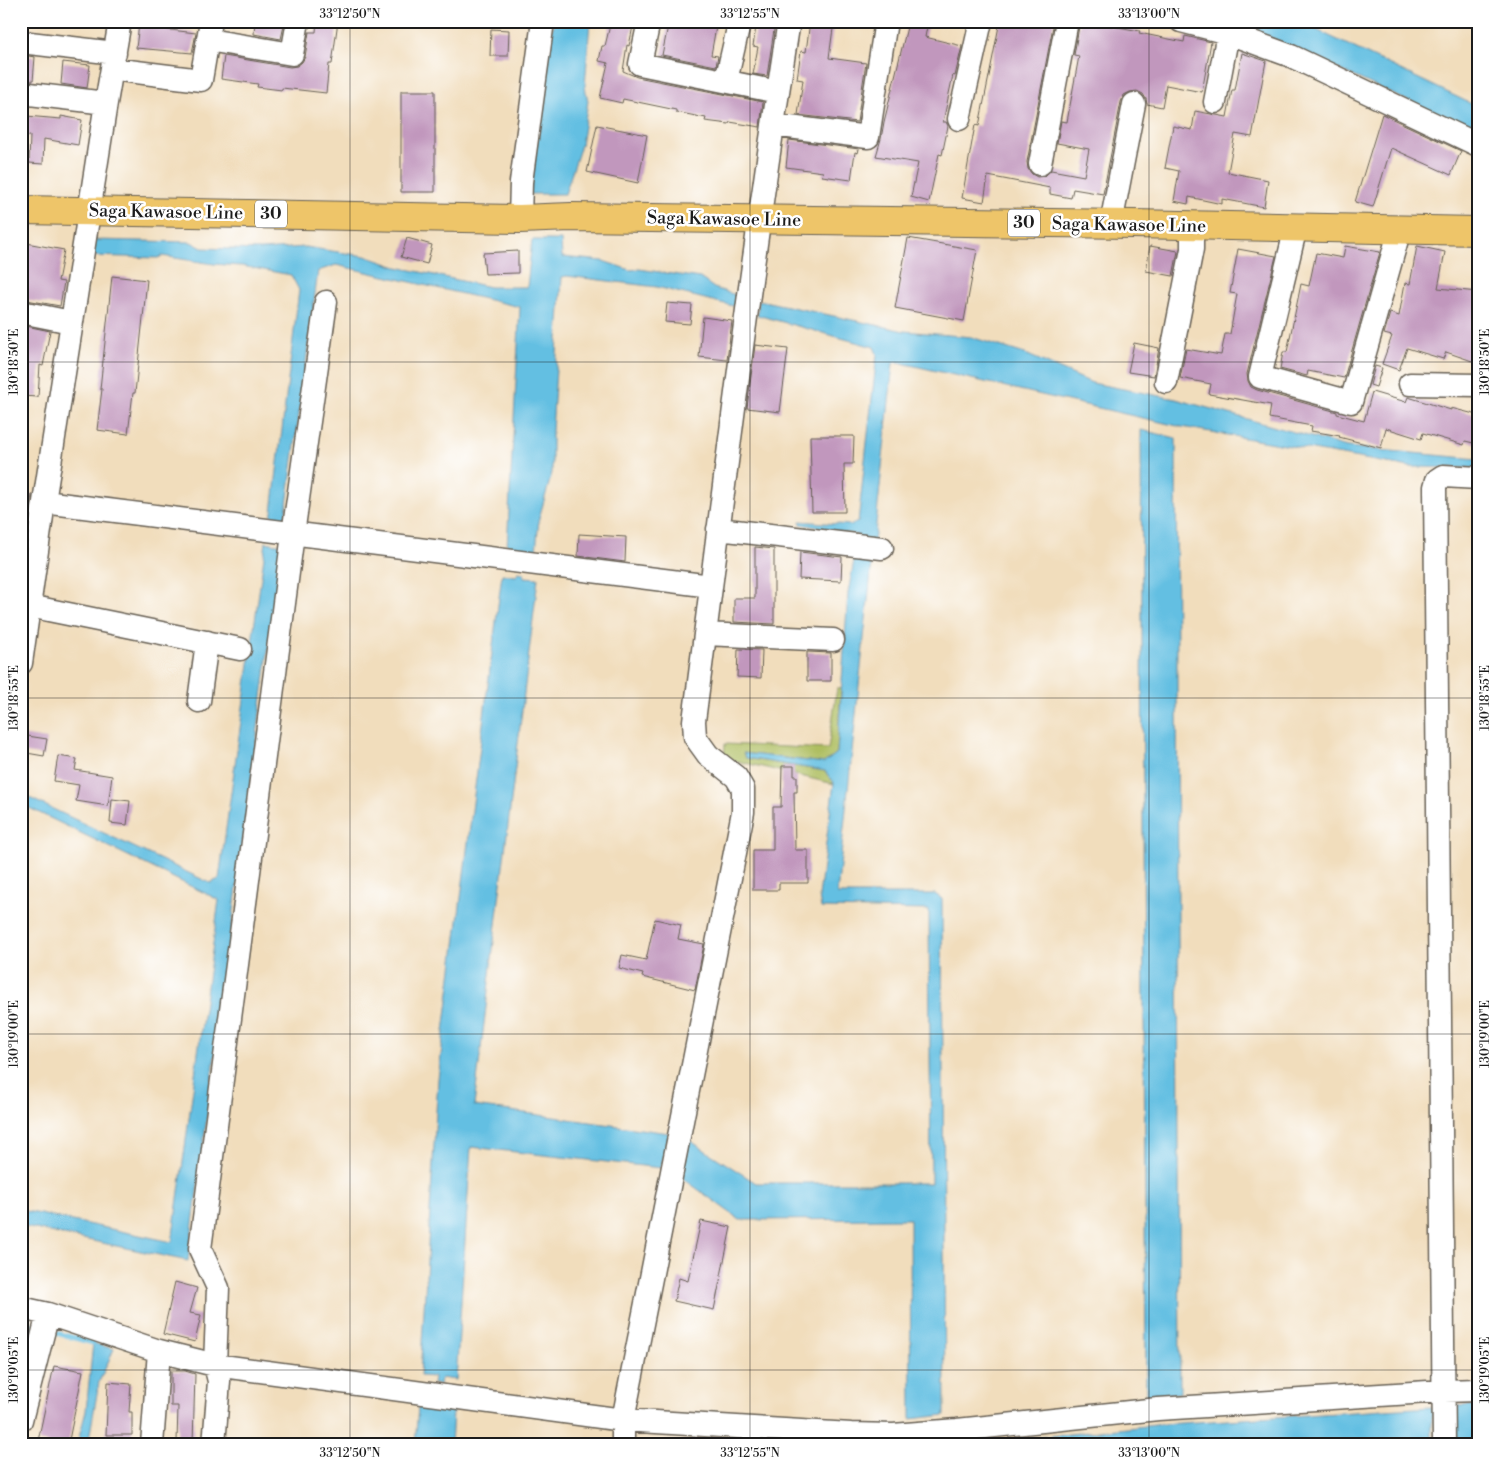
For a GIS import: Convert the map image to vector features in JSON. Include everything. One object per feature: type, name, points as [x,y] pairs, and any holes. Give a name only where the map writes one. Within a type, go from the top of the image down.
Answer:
[{"type":"main road","name":"Saga Kawasoe Line","points":[[21,210],[520,219],[571,217],[759,219],[1478,231]]},
{"type":"street","points":[[21,663],[29,606],[30,538],[44,502],[120,21]]},
{"type":"street","points":[[21,42],[202,80],[210,31],[292,54],[298,21]]},
{"type":"street","points":[[520,219],[521,182],[543,21]]},
{"type":"street","points":[[648,21],[640,64],[778,92]]},
{"type":"street","points":[[623,1445],[623,1420],[744,812],[743,789],[736,777],[708,755],[695,737],[694,721],[759,219],[789,21]]},
{"type":"street","points":[[773,125],[868,137],[886,21]]},
{"type":"street","points":[[959,119],[981,21]]},
{"type":"street","points":[[1040,164],[1067,21]]},
{"type":"street","points":[[1181,21],[1228,34],[1292,56],[1478,145]]},
{"type":"street","points":[[726,81],[738,24]]},
{"type":"street","points":[[1215,102],[1228,34]]},
{"type":"street","points":[[21,93],[106,103]]},
{"type":"street","points":[[1111,224],[1134,104]]},
{"type":"street","points":[[1166,382],[1192,249],[1192,226]]},
{"type":"street","points":[[1296,227],[1260,377],[1351,402],[1400,229]]},
{"type":"street","points":[[214,1445],[219,1381],[215,1365],[218,1288],[200,1249],[293,534],[326,302]]},
{"type":"street","points":[[21,312],[72,322]]},
{"type":"street","points":[[1410,384],[1478,385]]},
{"type":"street","points":[[1444,1445],[1435,487],[1437,480],[1443,476],[1478,478]]},
{"type":"street","points":[[44,502],[711,586]]},
{"type":"street","points":[[718,529],[869,546]]},
{"type":"street","points":[[29,606],[240,649]]},
{"type":"street","points":[[705,634],[834,640]]},
{"type":"street","points":[[200,701],[207,642]]},
{"type":"street","points":[[21,1308],[48,1314],[159,1351],[215,1365],[623,1420],[851,1434],[893,1440],[957,1430],[1158,1409],[1478,1390]]},
{"type":"street","points":[[21,1420],[48,1314]]},
{"type":"street","points":[[152,1445],[159,1351]]},
{"type":"green space","points":[[837,688],[841,688],[837,753],[824,763],[743,753],[746,758],[825,771],[834,784],[724,758],[725,744],[828,749]]},
{"type":"water","points":[[555,21],[590,21],[585,87],[588,101],[581,145],[565,194],[530,194],[551,32]]},
{"type":"water","points":[[1220,21],[1298,21],[1478,107],[1478,133],[1250,29]]},
{"type":"water","points":[[93,240],[191,242],[202,248],[260,250],[305,247],[365,256],[397,267],[490,287],[527,287],[532,240],[561,240],[562,257],[603,261],[630,270],[639,269],[700,278],[714,288],[742,297],[741,308],[657,287],[567,276],[562,277],[552,431],[552,473],[539,518],[536,552],[507,548],[520,307],[336,265],[318,271],[285,520],[271,520],[299,290],[291,275],[242,266],[162,256],[158,258],[91,256]]},
{"type":"water","points":[[759,300],[904,331],[971,337],[1028,355],[1092,383],[1176,399],[1347,447],[1478,459],[1478,468],[1410,467],[1182,427],[897,362],[893,363],[837,894],[935,894],[942,899],[945,1415],[911,1419],[910,1219],[740,1220],[681,1177],[689,1140],[756,1183],[931,1183],[929,910],[821,908],[819,896],[834,783],[825,771],[746,758],[743,753],[824,763],[837,753],[848,593],[857,535],[801,524],[800,521],[850,525],[858,522],[877,354],[874,347],[757,315]]},
{"type":"water","points":[[1141,430],[1176,438],[1180,1393],[1146,1395]]},
{"type":"water","points":[[266,542],[282,545],[188,1261],[21,1226],[21,1210],[172,1242],[219,900],[21,804],[21,794],[210,883],[219,879]]},
{"type":"water","points":[[518,572],[524,573],[524,577],[538,578],[474,1106],[669,1133],[661,1168],[471,1147],[456,1380],[441,1378],[440,1385],[433,1384],[434,1377],[420,1376],[438,1079],[502,574],[516,576]]},
{"type":"water","points":[[21,1318],[33,1322],[37,1330],[21,1394]]},
{"type":"water","points":[[93,1343],[114,1349],[99,1382],[88,1445],[77,1445],[86,1411]]},
{"type":"water","points":[[432,1402],[438,1403],[438,1409],[453,1411],[451,1445],[415,1445],[418,1407],[431,1408]]},
{"type":"water","points":[[1478,1405],[1478,1440],[1454,1441],[1455,1406]]},
{"type":"water","points":[[1432,1407],[1432,1441],[1371,1445],[966,1445],[1165,1424]]},
{"type":"building","points":[[255,21],[285,21],[281,39],[254,34]]},
{"type":"building","points":[[317,21],[338,21],[332,64],[329,64],[326,93],[257,87],[258,84],[221,79],[224,56],[290,67],[297,66],[305,57],[309,32],[316,32]]},
{"type":"building","points":[[611,21],[634,21],[629,46],[627,45],[623,71],[637,77],[763,102],[760,127],[730,122],[729,124],[705,121],[706,118],[676,112],[676,110],[623,99],[622,103],[600,98],[608,63],[599,61]]},
{"type":"building","points":[[669,21],[717,21],[711,55],[718,56],[716,66],[662,55]]},
{"type":"building","points":[[757,21],[775,23],[767,76],[753,74],[758,47],[753,46]]},
{"type":"building","points":[[810,21],[834,21],[829,58],[866,63],[857,122],[798,115],[803,80],[797,79],[801,51],[806,52]]},
{"type":"building","points":[[1000,21],[1054,21],[1027,162],[1028,169],[1037,177],[1045,176],[1051,170],[1084,176],[1089,149],[1057,143],[1061,121],[1067,122],[1079,56],[1074,55],[1080,21],[1108,21],[1107,25],[1140,31],[1139,33],[1184,42],[1185,36],[1211,42],[1202,92],[1166,85],[1162,107],[1147,104],[1143,94],[1137,91],[1124,95],[1103,194],[1073,189],[1071,198],[1050,194],[1050,188],[988,176],[984,202],[962,198],[975,125],[979,126]]},
{"type":"building","points":[[908,23],[927,27],[925,37],[962,46],[955,76],[953,75],[943,122],[946,122],[948,126],[942,155],[939,154],[929,202],[911,197],[918,163],[876,156]]},
{"type":"building","points":[[139,24],[162,26],[162,29],[196,33],[192,53],[136,48]]},
{"type":"building","points":[[491,29],[509,30],[508,56],[490,56]]},
{"type":"building","points":[[1242,53],[1266,61],[1252,137],[1235,134],[1228,172],[1268,180],[1264,207],[1222,199],[1222,204],[1189,197],[1188,204],[1174,201],[1179,171],[1165,168],[1173,126],[1192,130],[1195,111],[1227,117],[1232,90],[1235,90]]},
{"type":"building","points":[[21,55],[35,57],[33,81],[21,80]]},
{"type":"building","points":[[63,62],[90,65],[87,88],[61,84]]},
{"type":"building","points":[[401,91],[435,91],[435,192],[401,192]]},
{"type":"building","points":[[1382,114],[1461,151],[1451,175],[1391,148],[1373,207],[1355,202]]},
{"type":"building","points":[[26,116],[61,119],[61,116],[82,120],[78,145],[44,139],[43,164],[29,163],[30,136],[24,135]]},
{"type":"building","points":[[597,125],[647,135],[638,183],[587,172]]},
{"type":"building","points":[[789,140],[859,149],[858,153],[855,152],[851,180],[822,176],[823,172],[786,167]]},
{"type":"building","points":[[407,238],[432,245],[427,264],[401,257]]},
{"type":"building","points":[[908,238],[977,250],[964,321],[895,308]]},
{"type":"building","points":[[21,242],[64,250],[58,281],[64,282],[60,306],[21,299]]},
{"type":"building","points":[[1150,246],[1178,251],[1173,276],[1146,271]]},
{"type":"building","points":[[1345,246],[1380,252],[1344,378],[1308,371],[1307,376],[1280,369],[1283,352],[1287,352],[1301,284],[1309,286],[1316,253],[1343,258]]},
{"type":"building","points":[[1417,246],[1445,252],[1438,288],[1478,292],[1478,363],[1446,352],[1443,359],[1407,348],[1399,370],[1382,364],[1392,336],[1384,334],[1390,313],[1399,316],[1405,283],[1410,284]]},
{"type":"building","points":[[1238,249],[1276,256],[1247,374],[1251,387],[1364,421],[1372,392],[1406,402],[1408,397],[1451,410],[1451,408],[1478,415],[1478,444],[1465,441],[1464,445],[1423,433],[1421,439],[1386,428],[1381,448],[1340,436],[1311,431],[1312,426],[1269,418],[1271,405],[1209,394],[1211,384],[1180,378],[1186,349],[1221,355],[1225,334],[1230,334],[1237,294],[1230,293]]},
{"type":"building","points":[[518,251],[518,273],[485,274],[483,253]]},
{"type":"building","points":[[112,276],[147,280],[135,393],[133,393],[128,434],[97,430]]},
{"type":"building","points":[[667,303],[692,305],[690,324],[665,322]]},
{"type":"building","points":[[703,317],[732,321],[727,360],[699,357]]},
{"type":"building","points":[[21,325],[50,331],[43,366],[40,365],[38,397],[21,396]]},
{"type":"building","points":[[1134,343],[1159,348],[1154,376],[1128,372]]},
{"type":"building","points":[[755,345],[788,349],[780,412],[747,408]]},
{"type":"building","points":[[1375,366],[1382,368],[1376,387],[1370,385]]},
{"type":"building","points":[[810,436],[854,436],[853,464],[844,464],[845,512],[812,512]]},
{"type":"building","points":[[21,493],[32,495],[28,520],[21,519]]},
{"type":"building","points":[[579,534],[626,537],[625,562],[578,556]]},
{"type":"building","points":[[755,547],[774,549],[774,624],[734,622],[734,598],[755,598]]},
{"type":"building","points":[[800,552],[842,557],[841,581],[799,579]]},
{"type":"building","points":[[738,649],[762,650],[761,678],[737,677]]},
{"type":"building","points":[[807,652],[831,653],[831,681],[807,681]]},
{"type":"building","points":[[21,735],[47,739],[44,756],[21,752]]},
{"type":"building","points":[[58,756],[77,759],[75,770],[112,776],[108,806],[76,801],[79,785],[54,781]]},
{"type":"building","points":[[782,766],[794,766],[794,776],[797,776],[797,792],[794,792],[795,850],[808,850],[808,883],[779,883],[779,890],[753,890],[753,850],[773,850],[773,807],[781,807]]},
{"type":"building","points":[[112,799],[130,801],[127,825],[110,823]]},
{"type":"building","points":[[655,919],[681,925],[678,939],[704,944],[695,990],[642,977],[643,974],[619,968],[622,955],[646,960]]},
{"type":"building","points":[[701,1221],[731,1227],[714,1310],[674,1301],[679,1278],[688,1281]]},
{"type":"building","points":[[175,1282],[197,1288],[190,1313],[201,1315],[195,1342],[163,1334]]},
{"type":"building","points":[[54,1366],[83,1371],[68,1445],[38,1441]]},
{"type":"building","points":[[171,1371],[185,1371],[195,1374],[193,1443],[177,1442],[178,1406],[171,1406]]},
{"type":"building","points":[[108,1382],[131,1384],[129,1412],[132,1412],[132,1435],[106,1435]]},
{"type":"waterway","points":[[53,1332],[93,1343]]}]
